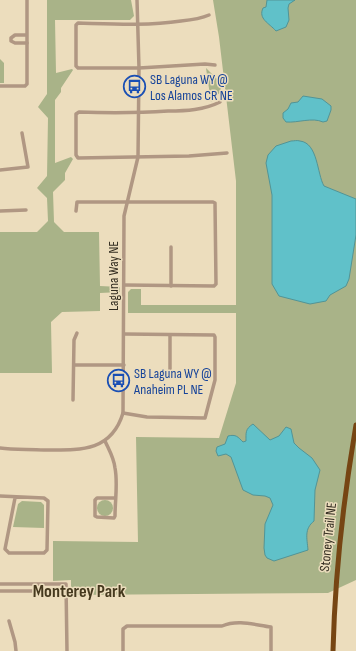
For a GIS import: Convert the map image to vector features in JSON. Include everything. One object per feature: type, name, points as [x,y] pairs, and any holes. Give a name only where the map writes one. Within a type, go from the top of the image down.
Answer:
[{"type":"highway","name":"Stoney Trail NE","points":[[333,651],[339,542],[347,475],[356,426]]},
{"type":"street","points":[[0,86],[25,86],[27,84],[27,0]]},
{"type":"street","name":"Laguna Way NE","points":[[105,441],[113,432],[123,413],[124,225],[127,201],[138,157],[139,24],[137,0]]},
{"type":"street","points":[[209,15],[202,18],[180,21],[139,24],[78,23],[76,26],[76,66],[78,68],[139,68],[205,64],[215,65]]},
{"type":"street","points":[[26,35],[15,35],[11,38],[11,41],[15,43],[27,43]]},
{"type":"street","points":[[220,102],[204,108],[139,113],[78,112],[76,114],[76,155],[78,158],[189,156],[227,153]]},
{"type":"street","points":[[0,170],[28,167],[22,133]]},
{"type":"street","points":[[76,211],[77,202],[127,201],[215,203],[216,284],[214,286],[124,285]]},
{"type":"street","points":[[0,212],[26,210]]},
{"type":"street","points":[[171,247],[171,286]]},
{"type":"street","points":[[73,400],[74,340],[77,333]]},
{"type":"street","points":[[123,413],[147,417],[205,418],[215,380],[214,335],[124,334]]},
{"type":"street","points":[[170,335],[170,372]]},
{"type":"street","points":[[74,365],[124,365]]},
{"type":"street","points":[[0,448],[78,450],[97,446],[105,441],[113,457],[116,469],[115,516],[114,518],[95,516],[95,500],[97,498],[115,498]]},
{"type":"street","points":[[0,496],[16,498],[44,498],[48,501],[47,550],[44,553],[9,553],[5,550],[16,498]]},
{"type":"street","points":[[0,584],[66,584],[67,651]]},
{"type":"street","points":[[0,591],[66,591]]},
{"type":"street","points":[[9,621],[16,651]]},
{"type":"street","points":[[123,651],[123,629],[127,626],[222,626],[228,623],[271,627],[271,651]]},
{"type":"green space","points":[[47,0],[131,0],[134,16],[130,20],[55,20],[56,73],[73,70],[55,100],[55,163],[71,157],[73,159],[65,173],[65,180],[53,192],[54,222],[64,232],[99,232],[100,286],[120,287],[120,292],[100,293],[100,311],[62,312],[51,322],[52,373],[0,373],[0,232],[37,232],[48,221],[47,198],[37,188],[47,176],[48,118],[38,107],[47,94]]},
{"type":"green space","points":[[213,0],[356,0],[356,580],[328,593],[71,595],[71,580],[53,581],[53,541],[138,542],[136,437],[219,438],[236,383],[236,313],[128,313],[128,292],[131,289],[141,289],[141,305],[236,305],[236,181],[219,37]]},
{"type":"green space","points":[[0,59],[4,63],[4,83],[0,83]]},
{"type":"green space","points":[[206,68],[222,84],[220,93],[215,96],[211,102]]},
{"type":"green space","points":[[105,500],[112,505],[113,508],[108,515],[105,516],[98,511],[97,508],[102,501]]},
{"type":"green space","points":[[22,501],[41,502],[44,505],[44,528],[13,527],[18,504]]},
{"type":"water","points":[[267,0],[295,0],[289,4],[289,20],[286,27],[276,31],[265,21],[262,12],[263,8],[266,7]]},
{"type":"water","points":[[303,96],[322,99],[331,106],[327,121],[323,122],[310,120],[286,122],[283,118],[283,113],[288,109],[291,103],[298,102]]},
{"type":"water","points":[[291,141],[300,141],[306,143],[310,147],[314,153],[324,186],[356,199],[356,235],[349,279],[346,286],[330,295],[326,301],[310,304],[279,296],[272,284],[272,195],[266,163],[268,155],[276,146]]},
{"type":"water","points":[[253,424],[270,440],[279,436],[286,427],[291,429],[294,443],[312,458],[320,470],[315,490],[314,521],[307,531],[308,550],[274,561],[267,558],[264,548],[265,524],[273,505],[270,498],[253,495],[243,490],[231,457],[226,454],[218,456],[216,451],[217,447],[225,444],[228,436],[231,435],[238,437],[243,442],[246,441],[247,429]]},
{"type":"place","name":"SB Laguna WY @ Los Alamos CR NE","points":[[135,87]]},
{"type":"place","name":"SB Laguna WY @ Anaheim PL NE","points":[[119,381]]},
{"type":"district","name":"Monterey Park","points":[[79,591]]}]
